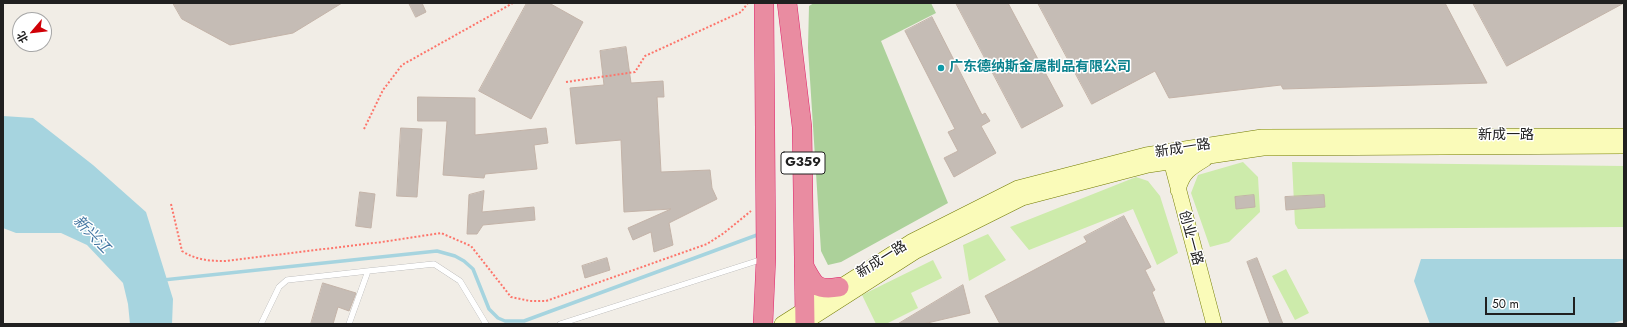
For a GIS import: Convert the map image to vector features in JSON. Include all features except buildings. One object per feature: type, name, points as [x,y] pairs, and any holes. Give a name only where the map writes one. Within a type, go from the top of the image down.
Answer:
[{"type":"highway","name":"G359","points":[[763,324],[766,258],[764,3]]},
{"type":"highway","name":"G359","points":[[787,3],[802,126],[804,320]]},
{"type":"highway","points":[[804,266],[811,280],[816,285],[825,290],[839,287]]},
{"type":"street","name":"新成一路","points":[[782,324],[804,320],[916,251],[1022,198],[1133,169],[1169,157],[1262,137],[1624,136]]},
{"type":"street","name":"新成一路","points":[[804,320],[839,287],[911,242],[1018,188],[1146,155],[1169,157],[1209,156],[1263,148],[1624,146]]},
{"type":"street","points":[[1178,190],[1180,179],[1186,172],[1209,156]]},
{"type":"street","name":"创业一路","points":[[1169,157],[1214,324]]},
{"type":"street","points":[[1133,169],[1156,172],[1167,178],[1178,190]]},
{"type":"lane","points":[[560,324],[766,258]]},
{"type":"lane","points":[[261,324],[279,287],[287,280],[434,264],[460,281],[486,324]]},
{"type":"lane","points":[[349,324],[368,271]]},
{"type":"path","points":[[364,129],[384,90],[402,65],[513,3]]},
{"type":"path","points":[[566,82],[635,72],[645,56],[741,12],[748,3]]},
{"type":"path","points":[[171,204],[182,251],[190,256],[204,260],[225,261],[382,242],[441,233],[471,246],[511,297],[546,301],[707,244],[724,233],[766,199]]},
{"type":"green space","points":[[814,3],[931,3],[936,13],[881,41],[948,203],[841,262],[828,265],[821,251],[808,48],[809,6]]},
{"type":"green space","points":[[1243,162],[1258,177],[1260,212],[1229,242],[1210,247],[1191,193],[1198,175]]},
{"type":"green space","points":[[1292,162],[1624,166],[1624,227],[1298,229],[1295,224]]},
{"type":"green space","points":[[1136,177],[1148,181],[1160,196],[1178,253],[1157,265],[1133,209],[1029,250],[1010,227]]},
{"type":"green space","points":[[988,234],[1006,260],[969,281],[963,245]]},
{"type":"green space","points":[[933,260],[942,278],[911,293],[918,308],[886,324],[876,324],[862,295]]},
{"type":"green space","points":[[1286,269],[1309,313],[1295,320],[1272,276]]},
{"type":"water","name":"新兴江","points":[[3,116],[33,118],[93,165],[146,212],[173,299],[172,324],[130,324],[128,304],[123,283],[87,245],[61,233],[16,233],[3,228]]},
{"type":"water","points":[[1421,259],[1624,259],[1624,320],[1610,324],[1430,324],[1414,281]]},
{"type":"waterway","points":[[163,280],[437,251],[455,256],[464,261],[473,269],[489,309],[498,318],[505,321],[524,321],[757,235]]},
{"type":"place","name":"广东德纳斯金属制品有限公司","points":[[941,68]]}]
